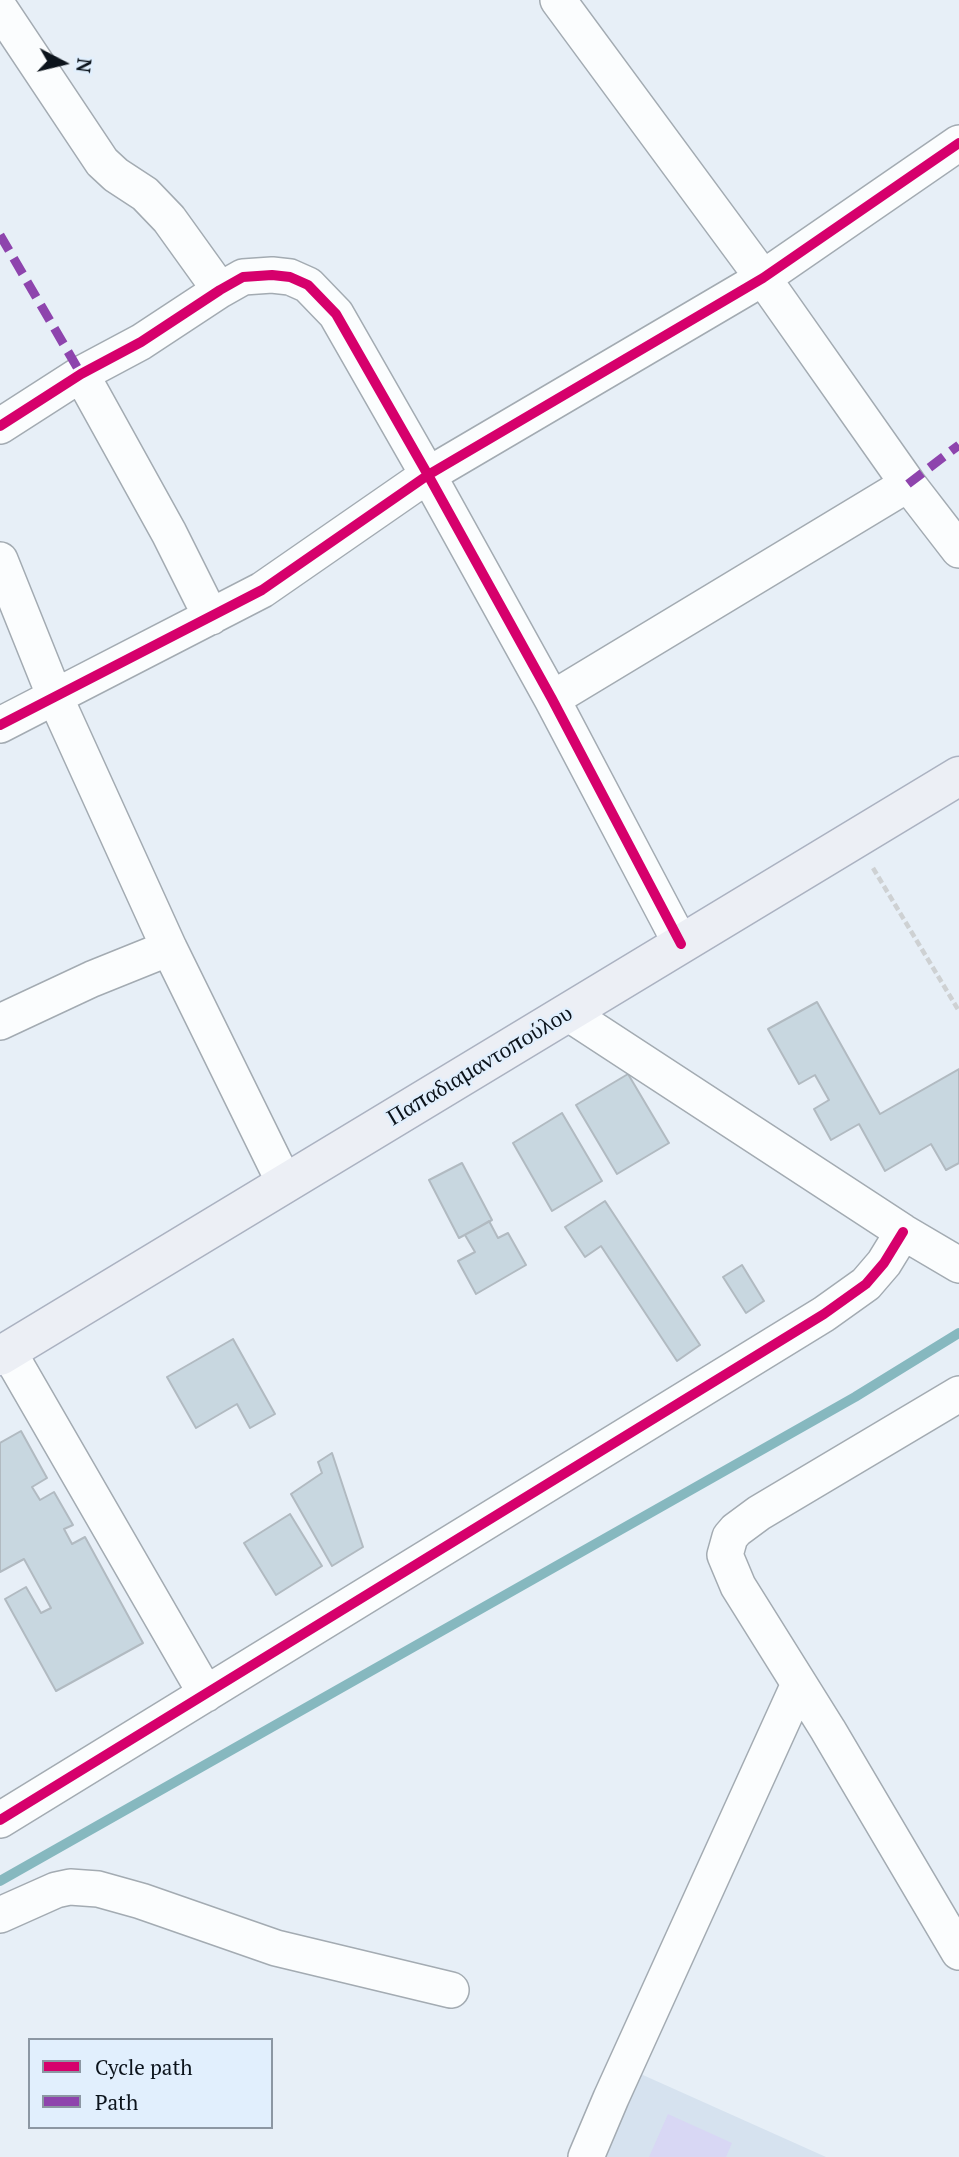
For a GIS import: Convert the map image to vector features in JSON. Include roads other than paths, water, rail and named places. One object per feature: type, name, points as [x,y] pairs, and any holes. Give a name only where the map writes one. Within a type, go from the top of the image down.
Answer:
[{"type":"main road","name":"Παπαδιαμαντοπούλου","points":[[4,1353],[959,776]]},
{"type":"street","points":[[558,0],[764,278],[908,484],[959,550]]},
{"type":"street","points":[[0,9],[102,162],[145,194],[170,219],[220,290]]},
{"type":"street","points":[[0,725],[262,590],[428,475],[764,278],[959,144]]},
{"type":"street","points":[[0,426],[243,277],[290,277],[308,285],[336,314],[428,475],[552,699],[681,944]]},
{"type":"street","points":[[81,374],[169,533],[211,617]]},
{"type":"street","points":[[552,699],[908,484]]},
{"type":"street","points":[[0,560],[55,697],[169,948],[285,1184]]},
{"type":"street","points":[[0,1022],[169,948]]},
{"type":"street","points":[[568,1013],[903,1232],[959,1265]]},
{"type":"street","points":[[0,1821],[824,1314],[866,1284],[884,1263],[903,1232]]},
{"type":"street","points":[[4,1353],[206,1694]]},
{"type":"street","points":[[959,1394],[759,1513],[730,1537],[726,1555],[733,1575],[959,1952]]},
{"type":"street","points":[[586,2157],[799,1684]]},
{"type":"street","points":[[0,1915],[57,1890],[70,1887],[98,1889],[141,1901],[275,1948],[451,1990]]},
{"type":"waterway","points":[[0,1881],[855,1397],[959,1333]]}]
